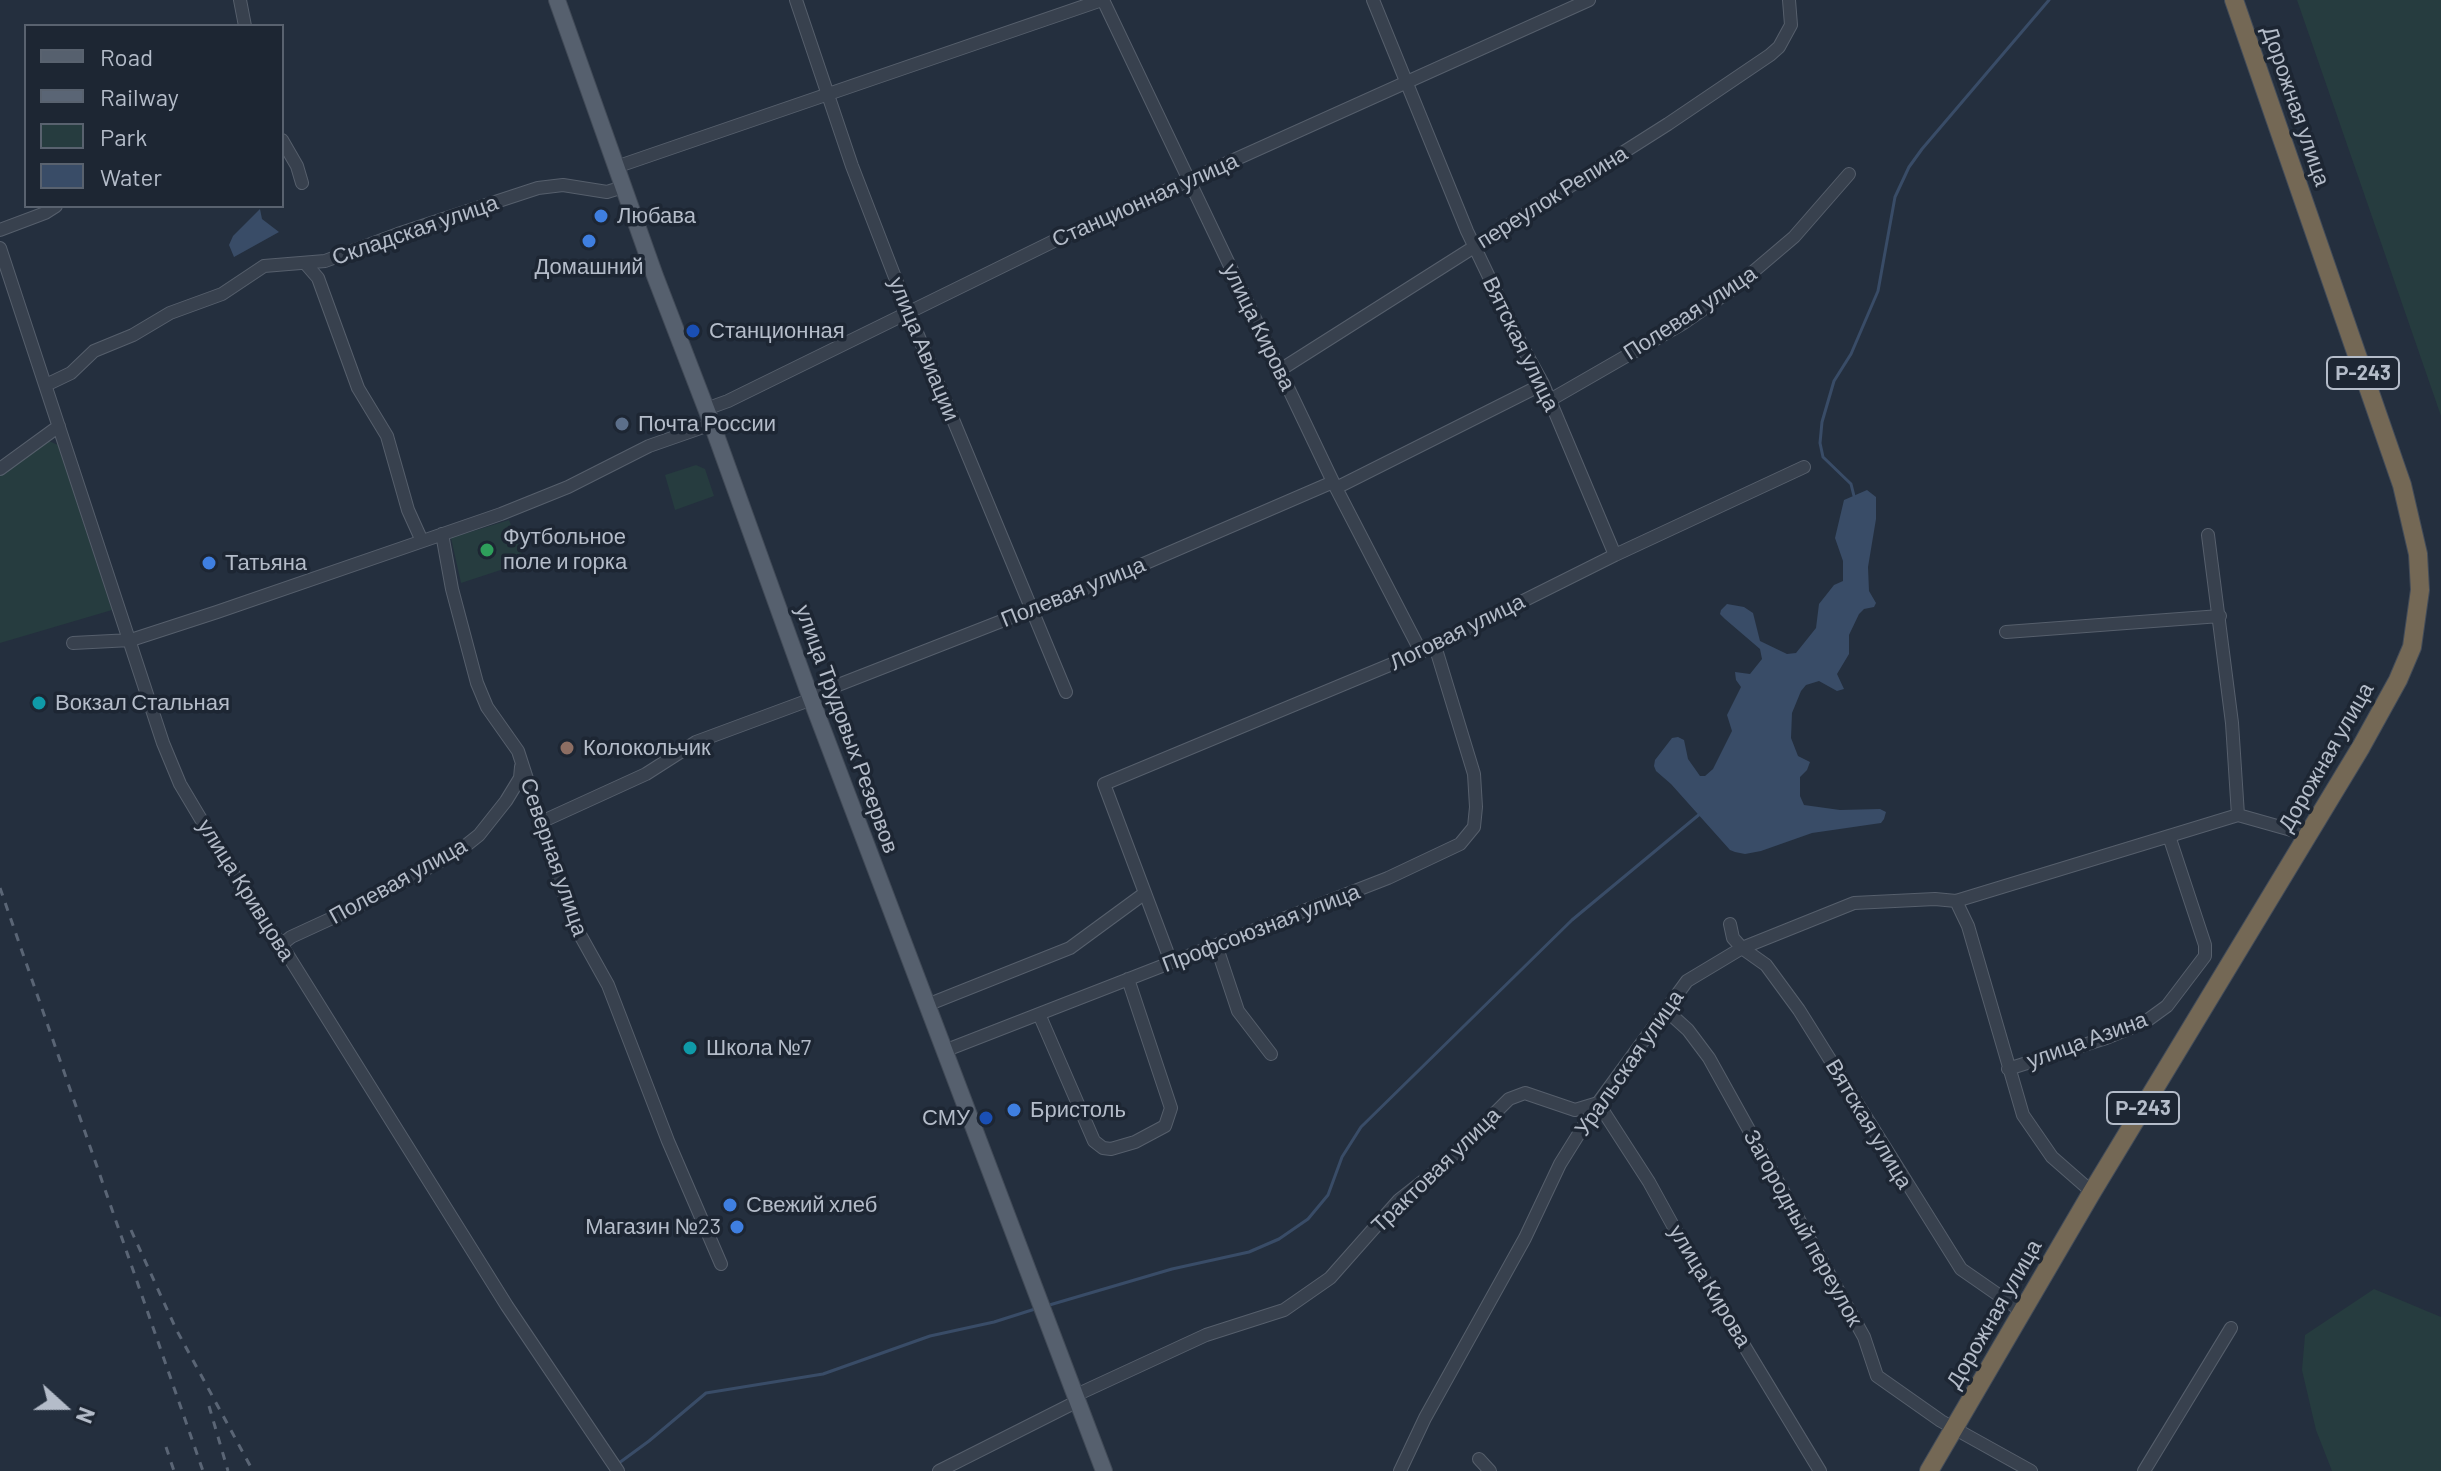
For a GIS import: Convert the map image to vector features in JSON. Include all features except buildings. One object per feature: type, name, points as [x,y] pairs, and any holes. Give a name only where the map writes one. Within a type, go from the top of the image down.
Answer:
[{"type":"highway","name":"Дорожная улица","points":[[1929,1471],[2092,1192],[2309,835],[2383,707],[2412,647],[2420,590],[2418,554],[2402,485],[2234,0]]},
{"type":"main road","name":"улица Трудовых Резервов","points":[[557,0],[811,697],[1104,1471]]},
{"type":"street","name":"улица Авиации","points":[[796,0],[852,166],[908,311],[1066,692]]},
{"type":"street","points":[[616,167],[1102,0]]},
{"type":"street","name":"улица Кирова","points":[[1102,0],[1334,485],[1421,652]]},
{"type":"street","name":"Вятская улица","points":[[1373,0],[1474,246],[1543,384],[1615,555]]},
{"type":"street","name":"Станционная улица","points":[[73,643],[131,640],[442,534],[568,487],[709,416],[728,401],[908,311],[1189,180],[1589,0]]},
{"type":"street","name":"переулок Репина","points":[[1280,370],[1668,124],[1770,55],[1786,37],[1791,25],[1789,0]]},
{"type":"street","points":[[239,3],[244,24]]},
{"type":"street","points":[[284,143],[297,166],[302,183]]},
{"type":"street","name":"Полевая улица","points":[[1550,400],[1682,324],[1734,288],[1774,257],[1849,174]]},
{"type":"street","name":"Складская улица","points":[[46,385],[71,373],[94,351],[125,339],[170,313],[222,294],[264,266],[325,261],[538,188],[569,185],[607,192],[623,187]]},
{"type":"street","points":[[0,230],[53,208]]},
{"type":"street","name":"улица Кривцова","points":[[0,248],[166,751],[180,784],[240,885],[281,945],[507,1306],[618,1471]]},
{"type":"street","points":[[305,263],[318,278],[358,388],[387,436],[408,510],[422,541]]},
{"type":"street","name":"Полевая улица","points":[[541,822],[646,774],[696,742],[1334,485],[1543,384]]},
{"type":"street","points":[[0,469],[59,426]]},
{"type":"street","name":"Логовая улица","points":[[1145,893],[1104,784],[1435,646],[1615,555],[1804,467]]},
{"type":"street","name":"Северная улица","points":[[442,534],[452,589],[477,683],[487,707],[514,744],[574,924],[608,985],[668,1141],[721,1264]]},
{"type":"street","points":[[2208,535],[2232,723],[2238,815],[2309,835]]},
{"type":"street","points":[[2006,632],[2220,616]]},
{"type":"street","name":"Профсоюзная улица","points":[[944,1051],[1388,878],[1451,849],[1470,835],[1476,807],[1474,774],[1435,646]]},
{"type":"street","name":"Полевая улица","points":[[281,945],[291,937],[393,888],[466,846],[479,835],[515,787],[521,772],[520,760]]},
{"type":"street","name":"Уральская улица","points":[[1400,1471],[1425,1418],[1525,1238],[1560,1164],[1598,1103],[1687,981],[1742,948],[1854,903],[1935,899],[1956,901],[2238,815]]},
{"type":"street","points":[[2169,836],[2205,945],[2205,956],[2227,970]]},
{"type":"street","points":[[927,1005],[1070,948],[1145,893],[1171,962]]},
{"type":"street","name":"улица Азина","points":[[1956,901],[1968,926],[2023,1115],[2041,1143],[2092,1192]]},
{"type":"street","name":"Вятская улица","points":[[1730,924],[1733,938],[1766,965],[1794,1002],[1961,1269],[2023,1312]]},
{"type":"street","points":[[1216,945],[1238,1011],[1271,1054]]},
{"type":"street","name":"улица Азина","points":[[2008,1069],[2106,1038],[2145,1022],[2167,1006],[2205,956]]},
{"type":"street","points":[[1039,1014],[1094,1141],[1103,1148],[1111,1149],[1135,1142],[1165,1126],[1171,1108],[1128,979]]},
{"type":"street","name":"Загородный переулок","points":[[1666,1010],[1688,1030],[1709,1058],[1864,1337],[1873,1371],[1941,1421],[2031,1471]]},
{"type":"street","name":"Трактовая улица","points":[[939,1471],[1150,1359],[1206,1335],[1284,1310],[1330,1278],[1390,1208],[1441,1167],[1509,1099],[1525,1093],[1575,1110],[1598,1103]]},
{"type":"street","name":"улица Кирова","points":[[1598,1103],[1649,1182],[1688,1253],[1820,1471]]},
{"type":"street","points":[[2144,1471],[2231,1328]]},
{"type":"street","points":[[1479,1459],[1490,1471]]},
{"type":"green space","points":[[2297,0],[2441,0],[2441,416]]},
{"type":"green space","points":[[49,441],[58,445],[112,610],[0,643],[0,474]]},
{"type":"green space","points":[[696,465],[705,469],[714,496],[675,510],[665,475]]},
{"type":"green space","name":"Футбольное поле и горка","points":[[509,520],[525,562],[461,583],[451,538]]},
{"type":"green space","points":[[2374,1289],[2441,1317],[2441,1471],[2332,1471],[2316,1430],[2302,1370],[2305,1335]]},
{"type":"water","points":[[260,209],[262,219],[279,232],[234,257],[229,245],[233,236]]},
{"type":"water","points":[[1867,490],[1876,497],[1876,519],[1868,567],[1869,591],[1876,603],[1859,614],[1849,635],[1849,654],[1837,674],[1844,689],[1837,691],[1819,681],[1806,685],[1792,713],[1791,738],[1798,756],[1810,762],[1800,777],[1800,796],[1804,805],[1840,810],[1880,809],[1886,812],[1884,819],[1881,823],[1812,833],[1761,851],[1735,852],[1656,771],[1655,760],[1672,738],[1678,737],[1684,740],[1688,759],[1700,776],[1713,769],[1732,731],[1727,715],[1741,687],[1735,672],[1750,674],[1762,659],[1760,649],[1720,614],[1721,610],[1727,604],[1744,607],[1753,613],[1760,641],[1787,654],[1796,653],[1816,628],[1819,604],[1834,585],[1843,581],[1843,561],[1835,538],[1844,500]]},
{"type":"waterway","points":[[1854,496],[1851,484],[1823,457],[1820,443],[1822,422],[1834,381],[1851,354],[1878,291],[1895,197],[1909,167],[1922,149],[2049,0]]},
{"type":"waterway","points":[[1046,1306],[1172,1269],[1249,1252],[1279,1239],[1308,1219],[1328,1195],[1342,1157],[1361,1127],[1572,920],[1701,813]]},
{"type":"waterway","points":[[619,1463],[706,1393],[823,1374],[930,1336],[1035,1309]]},
{"type":"railway","points":[[0,888],[203,1471]]},
{"type":"railway","points":[[131,1230],[176,1329],[253,1471]]},
{"type":"railway","points":[[209,1406],[228,1471]]},
{"type":"railway","points":[[166,1447],[174,1471]]},
{"type":"place","name":"Любава","points":[[601,216]]},
{"type":"place","name":"Домашний","points":[[589,241]]},
{"type":"place","name":"Станционная","points":[[693,331]]},
{"type":"place","name":"Почта России","points":[[622,424]]},
{"type":"place","name":"Футбольное поле и горка","points":[[487,550]]},
{"type":"place","name":"Татьяна","points":[[209,563]]},
{"type":"place","name":"Вокзал Стальная","points":[[39,703]]},
{"type":"place","name":"Колокольчик","points":[[567,748]]},
{"type":"place","name":"Школа №7","points":[[690,1048]]},
{"type":"place","name":"Бристоль","points":[[1014,1110]]},
{"type":"place","name":"СМУ","points":[[986,1118]]},
{"type":"place","name":"Свежий хлеб","points":[[730,1205]]},
{"type":"place","name":"Магазин №23","points":[[737,1227]]}]
